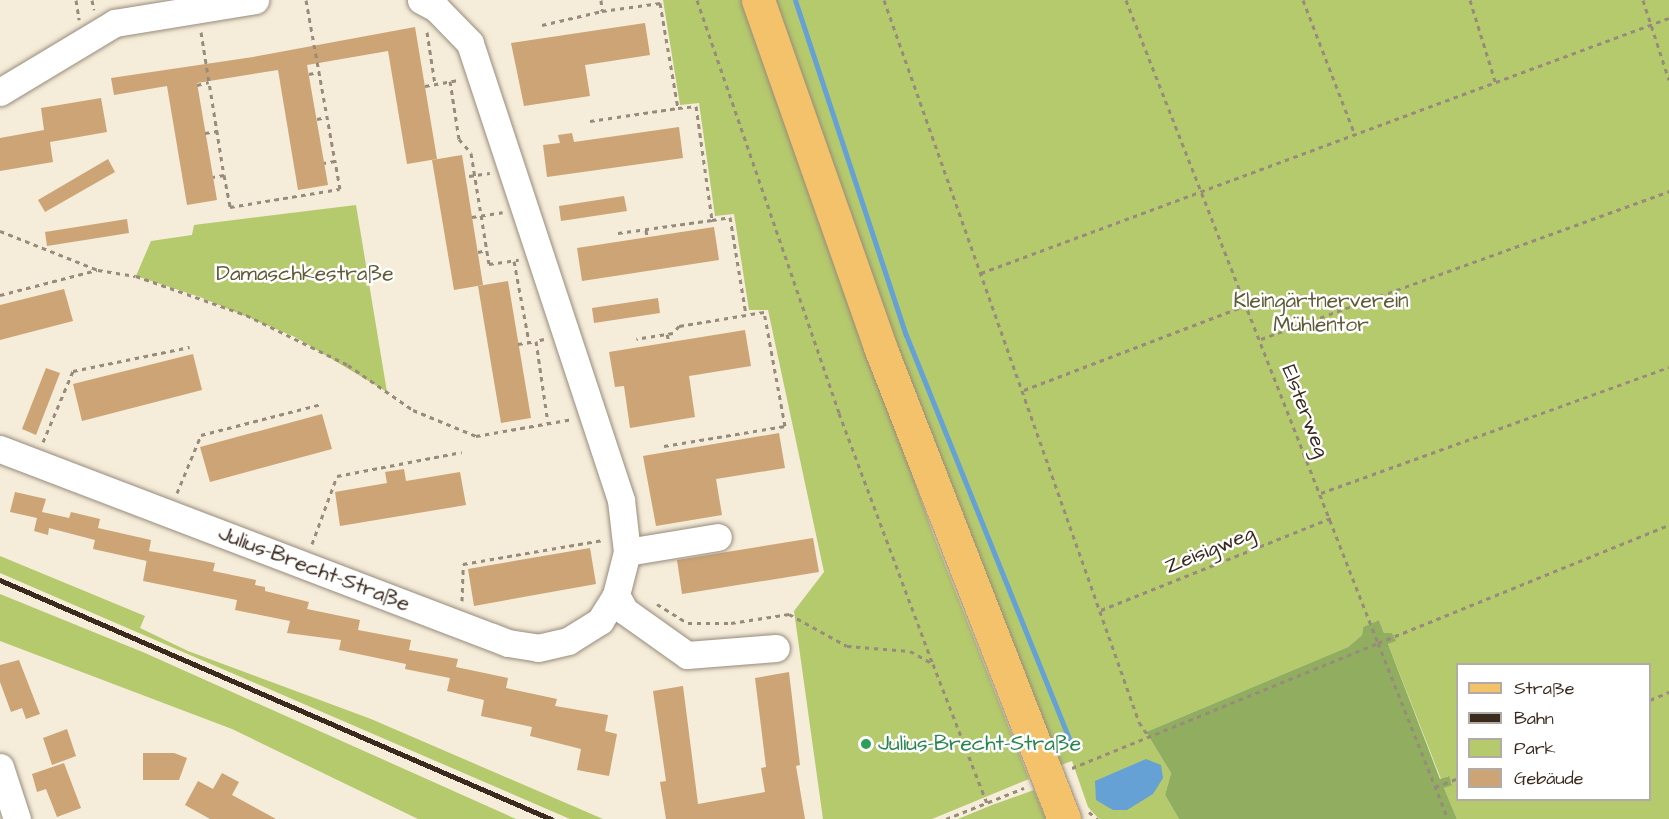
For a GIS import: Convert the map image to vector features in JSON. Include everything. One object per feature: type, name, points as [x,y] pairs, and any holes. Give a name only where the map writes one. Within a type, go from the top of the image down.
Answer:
[{"type":"main road","points":[[758,0],[879,347],[1076,815]]},
{"type":"street","points":[[0,92],[115,22],[255,0]]},
{"type":"street","points":[[421,0],[436,8],[470,43],[523,209],[526,258],[564,335],[621,500],[626,544],[616,595],[625,611],[687,655],[776,648]]},
{"type":"street","name":"Julius-Brecht-Straße","points":[[0,449],[508,642],[538,648],[568,641],[600,621],[616,595]]},
{"type":"street","points":[[626,544],[718,537]]},
{"type":"street","points":[[0,767],[17,819]]},
{"type":"path","points":[[197,8],[230,207],[340,189],[306,0]]},
{"type":"path","points":[[421,0],[435,84]]},
{"type":"path","points":[[601,0],[602,11]]},
{"type":"path","points":[[697,0],[839,413],[987,803]]},
{"type":"path","points":[[884,0],[1024,390],[1139,722],[1149,737]]},
{"type":"path","name":"Elsterweg","points":[[1126,0],[1448,819]]},
{"type":"path","points":[[1304,0],[1354,132]]},
{"type":"path","points":[[1470,0],[1495,81]]},
{"type":"path","points":[[1643,0],[1669,80]]},
{"type":"path","points":[[542,25],[602,11],[660,3],[678,108]]},
{"type":"path","points":[[981,273],[1354,132],[1669,18]]},
{"type":"path","points":[[309,74],[319,72]]},
{"type":"path","points":[[425,86],[481,76]]},
{"type":"path","points":[[450,81],[459,139],[471,153],[489,264],[526,258],[529,342]]},
{"type":"path","points":[[197,85],[209,82]]},
{"type":"path","points":[[590,121],[696,106],[712,220]]},
{"type":"path","points":[[316,119],[327,117]]},
{"type":"path","points":[[205,133],[217,131]]},
{"type":"path","points":[[324,163],[335,161]]},
{"type":"path","points":[[213,177],[224,176]]},
{"type":"path","points":[[1261,339],[1669,191]]},
{"type":"path","points":[[472,217],[523,209]]},
{"type":"path","points":[[618,233],[730,217],[746,315]]},
{"type":"path","points":[[646,230],[647,237]]},
{"type":"path","points":[[0,231],[98,270],[135,276],[246,315],[348,365],[413,410],[476,436],[591,416]]},
{"type":"path","points":[[478,252],[487,250]]},
{"type":"path","points":[[0,295],[98,270]]},
{"type":"path","points":[[1024,390],[1247,305]]},
{"type":"path","points":[[636,339],[667,334],[679,326],[764,312],[785,426],[664,446]]},
{"type":"path","points":[[667,334],[669,342]]},
{"type":"path","points":[[518,344],[564,335]]},
{"type":"path","points":[[536,340],[548,423]]},
{"type":"path","points":[[34,462],[74,371],[190,347]]},
{"type":"path","points":[[1321,493],[1669,367]]},
{"type":"path","points":[[169,513],[201,435],[321,404]]},
{"type":"path","points":[[304,566],[337,476],[462,452]]},
{"type":"path","name":"Zeisigweg","points":[[1101,610],[1331,518]]},
{"type":"path","points":[[946,819],[1669,525]]},
{"type":"path","points":[[462,626],[463,564],[626,544]]},
{"type":"path","points":[[616,595],[640,593],[688,623],[731,623],[789,614],[847,646],[910,651],[933,664]]},
{"type":"path","points":[[1651,700],[1669,692]]},
{"type":"path","points":[[1435,787],[1456,779]]},
{"type":"path","points":[[1076,815],[1097,819]]},
{"type":"green space","points":[[663,0],[746,0],[933,534],[1029,779],[932,819],[823,819],[794,611],[824,572],[768,310],[749,310],[734,214],[715,216],[699,103],[680,105]]},
{"type":"green space","name":"Kleingärtnerverein Mühlentor","points":[[773,0],[1669,0],[1669,819],[1457,819],[1444,788],[1452,784],[1448,776],[1441,779],[1388,644],[1395,641],[1392,633],[1384,633],[1379,620],[1363,627],[1362,635],[1348,647],[1146,732],[1171,773],[1165,795],[1179,819],[1099,819],[1088,807],[1072,761],[1061,765],[921,423]]},
{"type":"green space","name":"Damaschkestraße","points":[[356,205],[387,392],[295,337],[200,297],[136,276],[151,241],[192,235],[194,225]]},
{"type":"green space","points":[[0,556],[145,616],[140,628],[188,651],[371,719],[603,819],[570,819],[0,573]]},
{"type":"green space","points":[[0,594],[145,653],[516,819],[418,819],[232,729],[0,641]]},
{"type":"green space","points":[[1379,620],[1384,633],[1392,633],[1396,641],[1388,644],[1440,779],[1449,776],[1452,785],[1444,788],[1457,819],[1179,819],[1165,795],[1171,773],[1146,732],[1348,647],[1362,635],[1363,627]]},
{"type":"green space","points":[[1034,790],[1046,819],[958,819],[992,805]]},
{"type":"water","points":[[1146,759],[1161,765],[1163,778],[1153,794],[1127,810],[1113,810],[1096,800],[1095,781]]},
{"type":"building","points":[[645,23],[650,55],[585,65],[590,96],[524,106],[511,43]]},
{"type":"building","points":[[415,27],[437,159],[407,164],[388,51],[307,65],[328,185],[298,190],[278,70],[197,83],[217,200],[187,205],[167,86],[114,95],[111,78],[253,57]]},
{"type":"building","points":[[101,98],[107,132],[50,142],[53,162],[0,171],[0,138],[44,130],[41,108]]},
{"type":"building","points":[[679,127],[683,158],[547,177],[543,145],[560,143],[558,135],[572,133],[574,142]]},
{"type":"building","points":[[462,155],[483,285],[454,290],[432,160]]},
{"type":"building","points":[[108,159],[115,172],[45,212],[38,200]]},
{"type":"building","points":[[624,196],[627,211],[561,221],[559,206]]},
{"type":"building","points":[[127,219],[129,233],[47,246],[45,232]]},
{"type":"building","points":[[714,227],[719,260],[582,281],[577,248]]},
{"type":"building","points":[[508,281],[531,418],[501,423],[478,286]]},
{"type":"building","points":[[64,289],[73,321],[0,340],[0,305]]},
{"type":"building","points":[[658,298],[660,313],[594,323],[592,308]]},
{"type":"building","points":[[745,330],[751,366],[689,376],[695,417],[630,428],[624,386],[615,387],[609,352]]},
{"type":"building","points":[[193,354],[202,390],[82,421],[73,384]]},
{"type":"building","points":[[46,368],[60,373],[36,435],[22,429]]},
{"type":"building","points":[[322,414],[332,449],[210,482],[200,447]]},
{"type":"building","points":[[779,433],[785,468],[716,479],[722,515],[656,526],[643,456]]},
{"type":"building","points":[[404,469],[406,481],[460,472],[466,505],[340,526],[335,492],[387,483],[385,472]]},
{"type":"building","points":[[15,492],[46,499],[42,512],[69,518],[71,512],[100,519],[98,528],[151,540],[149,551],[215,563],[213,571],[256,580],[255,585],[265,587],[265,591],[309,602],[307,609],[360,620],[358,630],[411,640],[409,650],[458,659],[456,667],[508,678],[506,688],[557,699],[555,706],[608,715],[605,731],[617,734],[609,776],[577,770],[581,749],[530,736],[532,727],[481,716],[484,700],[447,691],[450,678],[405,669],[406,664],[339,650],[341,640],[287,633],[290,621],[235,610],[237,600],[143,581],[147,561],[93,549],[95,540],[49,528],[48,535],[34,531],[37,518],[10,512]]},
{"type":"building","points":[[813,538],[819,572],[682,594],[677,560]]},
{"type":"building","points":[[590,548],[596,584],[474,606],[468,569]]},
{"type":"building","points":[[19,660],[40,714],[26,719],[22,708],[11,712],[0,682],[0,665]]},
{"type":"building","points":[[789,672],[800,765],[796,766],[805,819],[666,819],[660,782],[666,781],[653,691],[683,686],[698,804],[765,792],[761,768],[766,767],[755,678]]},
{"type":"building","points":[[67,729],[76,756],[52,765],[43,738]]},
{"type":"building","points":[[143,753],[174,753],[187,758],[179,780],[143,780]]},
{"type":"building","points":[[64,763],[81,808],[57,817],[46,789],[37,792],[32,774]]},
{"type":"building","points":[[222,773],[239,782],[232,795],[276,819],[210,819],[185,805],[198,781],[213,789]]},
{"type":"waterway","points":[[795,0],[906,335],[1072,745]]},
{"type":"railway","points":[[0,580],[551,819]]},
{"type":"place","name":"Julius-Brecht-Straße","points":[[866,744]]}]
